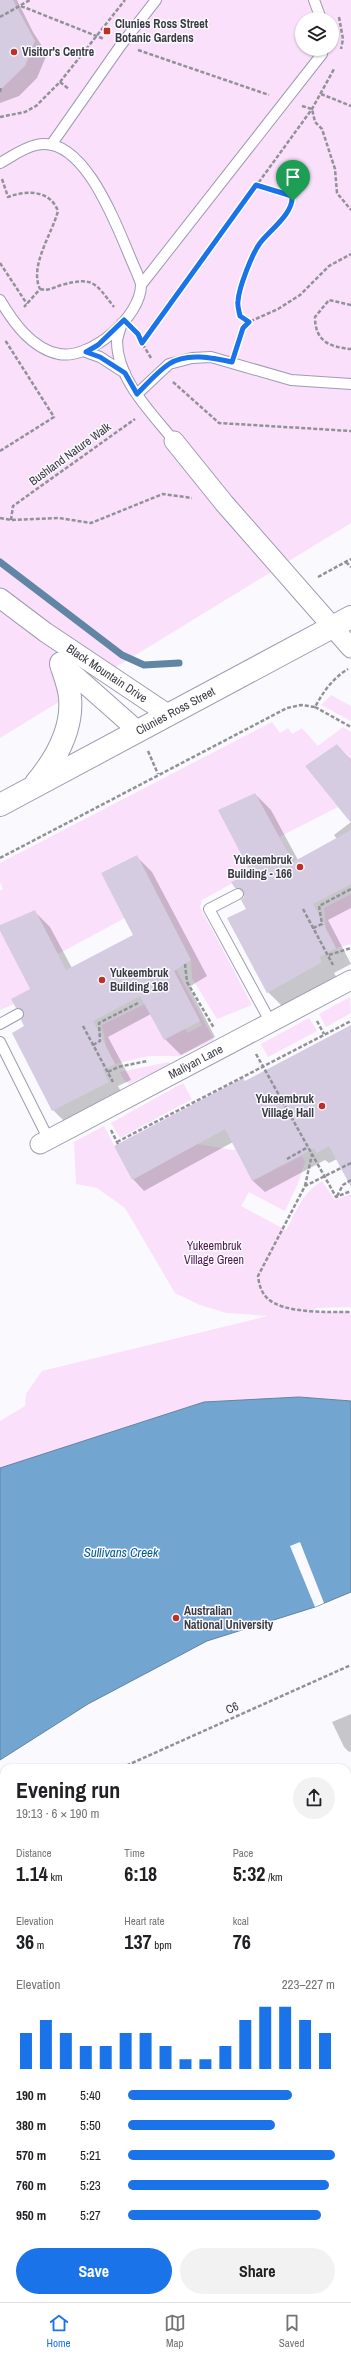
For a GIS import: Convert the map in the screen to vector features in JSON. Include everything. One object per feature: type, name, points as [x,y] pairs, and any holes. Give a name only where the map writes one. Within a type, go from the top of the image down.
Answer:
[{"type":"street","points":[[174,441],[224,503],[351,648]]},
{"type":"street","name":"Black Mountain Drive","points":[[0,598],[45,632],[169,714]]},
{"type":"street","name":"Clunies Ross Street","points":[[0,805],[351,617]]},
{"type":"street","name":"Black Mountain Drive","points":[[45,632],[61,664],[138,731]]},
{"type":"street","points":[[32,788],[52,764],[65,735],[70,696],[61,664]]},
{"type":"street","name":"Maliyan Lane","points":[[45,1142],[351,980]]},
{"type":"lane","points":[[51,145],[121,45],[156,0]]},
{"type":"lane","points":[[314,0],[318,12]]},
{"type":"lane","points":[[86,352],[98,345],[123,321],[136,302],[141,285],[320,56]]},
{"type":"lane","points":[[0,163],[36,145],[51,145],[72,155],[95,183],[137,273],[141,285]]},
{"type":"lane","points":[[0,300],[18,328],[38,344],[58,354],[86,352],[100,357],[125,373]]},
{"type":"lane","points":[[123,321],[117,340],[125,373],[137,394],[174,441]]},
{"type":"lane","points":[[137,394],[169,364],[186,359],[211,358],[232,362],[291,380],[351,384]]},
{"type":"lane","points":[[238,894],[209,909],[271,1022]]},
{"type":"lane","points":[[0,1024],[18,1014]]},
{"type":"lane","points":[[0,1042],[45,1142]]},
{"type":"path","points":[[0,17],[30,0]]},
{"type":"path","points":[[0,117],[25,112],[36,106],[60,82],[125,0]]},
{"type":"path","points":[[21,6],[121,45],[312,109]]},
{"type":"path","points":[[339,21],[343,39],[339,55]]},
{"type":"path","points":[[142,343],[312,109],[338,63]]},
{"type":"path","points":[[60,82],[71,90],[72,95]]},
{"type":"path","points":[[0,92],[1,87]]},
{"type":"path","points":[[321,94],[351,106]]},
{"type":"path","points":[[312,109],[315,122],[322,129],[335,169],[337,192],[351,210]]},
{"type":"path","points":[[0,172],[8,197],[21,192],[37,192],[55,203],[58,211],[39,263],[37,282],[40,289]]},
{"type":"path","points":[[249,322],[240,316],[238,301],[246,272],[259,244],[280,221],[293,201],[292,196],[256,185]]},
{"type":"path","points":[[232,362],[243,328],[249,322],[255,321],[278,309],[300,295],[329,266],[351,254]]},
{"type":"path","points":[[0,263],[27,304],[40,289],[53,289],[76,280],[92,282],[107,296],[123,321],[138,334],[142,343],[161,371],[219,423],[351,431]]},
{"type":"path","points":[[351,305],[329,300],[315,317],[315,323],[319,337],[338,348],[351,349]]},
{"type":"path","points":[[0,451],[54,417],[4,339]]},
{"type":"path","name":"Bushland Nature Walk","points":[[11,520],[13,506],[149,409]]},
{"type":"path","points":[[0,518],[11,520],[59,518],[91,523],[163,494],[224,503]]},
{"type":"path","points":[[298,588],[351,559]]},
{"type":"path","points":[[346,562],[351,567]]},
{"type":"path","points":[[315,708],[323,693],[339,674],[351,668]]},
{"type":"path","points":[[0,858],[287,708],[301,705],[315,708],[351,727]]},
{"type":"path","points":[[313,928],[322,924],[319,906],[351,890]]},
{"type":"path","points":[[303,909],[332,962]]},
{"type":"path","points":[[328,955],[351,948]]},
{"type":"path","points":[[185,964],[187,982],[225,1047]]},
{"type":"path","points":[[93,1045],[100,1041],[99,1023],[138,1002]]},
{"type":"path","points":[[117,1142],[263,1065],[351,1021]]},
{"type":"path","points":[[318,1022],[324,1034]]},
{"type":"path","points":[[83,1026],[110,1076]]},
{"type":"path","points":[[246,1036],[336,1196]]},
{"type":"path","points":[[287,1159],[308,1147]]},
{"type":"path","points":[[312,1154],[305,1186],[258,1276],[262,1292],[276,1304],[313,1312],[351,1312]]},
{"type":"path","points":[[305,1186],[351,1163]]},
{"type":"path","points":[[336,1196],[343,1185],[351,1180]]},
{"type":"path","points":[[336,1196],[351,1191]]},
{"type":"path","name":"C6","points":[[130,1764],[351,1665]]},
{"type":"green space","points":[[0,0],[351,0],[351,523],[0,738]]},
{"type":"green space","points":[[331,695],[351,706],[351,721],[321,705]]},
{"type":"green space","points":[[272,722],[280,733],[288,728],[292,734],[302,728],[318,746],[343,727],[351,732],[351,761],[337,744],[305,766],[338,807],[279,837],[255,793],[219,810],[251,873],[202,900],[200,907],[252,1005],[217,1019],[192,978],[191,960],[137,855],[101,873],[125,918],[58,954],[35,910],[0,925],[0,891],[3,889],[0,882],[0,863]]},
{"type":"green space","points":[[351,894],[351,944],[336,948],[326,929],[324,908]]},
{"type":"green space","points":[[0,931],[30,989],[12,999],[14,1004],[0,1010]]},
{"type":"green space","points":[[176,969],[214,1040],[180,1056],[149,1056],[115,1064],[106,1046],[102,1025],[145,1004],[185,1029],[188,1033],[202,1025],[173,971]]},
{"type":"green space","points":[[350,997],[351,1013],[326,1027],[319,1014]]},
{"type":"green space","points":[[309,1018],[317,1031],[268,1057],[261,1044]]},
{"type":"green space","points":[[169,1062],[171,1064],[129,1084],[123,1079],[120,1072]]},
{"type":"green space","points":[[183,1083],[192,1099],[120,1138],[111,1123]]},
{"type":"green space","name":"Yukeembruk Village Green","points":[[104,1126],[132,1180],[197,1144],[233,1150],[235,1149],[252,1181],[302,1156],[305,1162],[299,1181],[285,1211],[249,1192],[241,1206],[286,1230],[309,1191],[322,1181],[335,1200],[351,1194],[351,1307],[316,1308],[313,1313],[351,1311],[351,1401],[299,1397],[204,1402],[0,1468],[0,1421],[25,1406],[26,1394],[42,1371],[268,1316],[227,1313],[200,1305],[175,1293],[125,1208],[97,1188],[76,1184],[74,1142]]},
{"type":"water","name":"Sullivans Creek","points":[[299,1397],[351,1401],[351,1592],[315,1607],[207,1641],[88,1704],[0,1760],[0,1468],[204,1402]]},
{"type":"pier","points":[[300,1542],[324,1603],[315,1607],[290,1546]]},
{"type":"building","name":"Visitor's Centre","points":[[0,0],[13,0],[35,41],[25,66],[0,90]]},
{"type":"building","points":[[337,744],[351,761],[351,823],[305,766]]},
{"type":"building","name":"Yukeembruk Building - 166","points":[[255,793],[293,862],[351,830],[351,884],[313,904],[336,948],[319,957],[322,962],[267,993],[227,918],[246,909],[241,900],[244,897],[244,891],[241,888],[235,888],[231,882],[251,873],[218,810]]},
{"type":"building","name":"Yukeembruk Building 168","points":[[137,855],[191,960],[174,971],[200,1021],[164,1040],[140,996],[93,1021],[115,1064],[103,1070],[109,1082],[52,1111],[12,1033],[24,1026],[21,1020],[24,1014],[22,1009],[16,1008],[11,999],[30,989],[0,931],[0,925],[35,910],[66,970],[133,935],[101,873]]},
{"type":"building","points":[[351,1025],[351,1187],[329,1146],[317,1153],[314,1148],[252,1181],[225,1129],[132,1180],[114,1146],[243,1078],[245,1081]]},
{"type":"waterway","points":[[0,562],[122,655],[144,665],[179,663]]},
{"type":"place","name":"Clunies Ross Street Botanic Gardens","points":[[107,31]]},
{"type":"place","name":"Visitor's Centre","points":[[14,52]]},
{"type":"place","name":"Yukeembruk Building - 166","points":[[300,867]]},
{"type":"place","name":"Yukeembruk Building 168","points":[[102,980]]},
{"type":"place","name":"Yukeembruk Village Hall","points":[[322,1106]]},
{"type":"place","name":"Australian National University","points":[[176,1618]]},
{"type":"route","points":[[256,185],[292,196],[293,201],[280,221],[259,244],[246,272],[238,301],[240,316],[249,322],[243,328],[242,336],[232,362],[211,358],[192,358],[180,360],[169,364],[137,394],[125,373],[100,357],[86,352],[98,345],[124,320],[138,334],[142,343],[256,185]]}]
